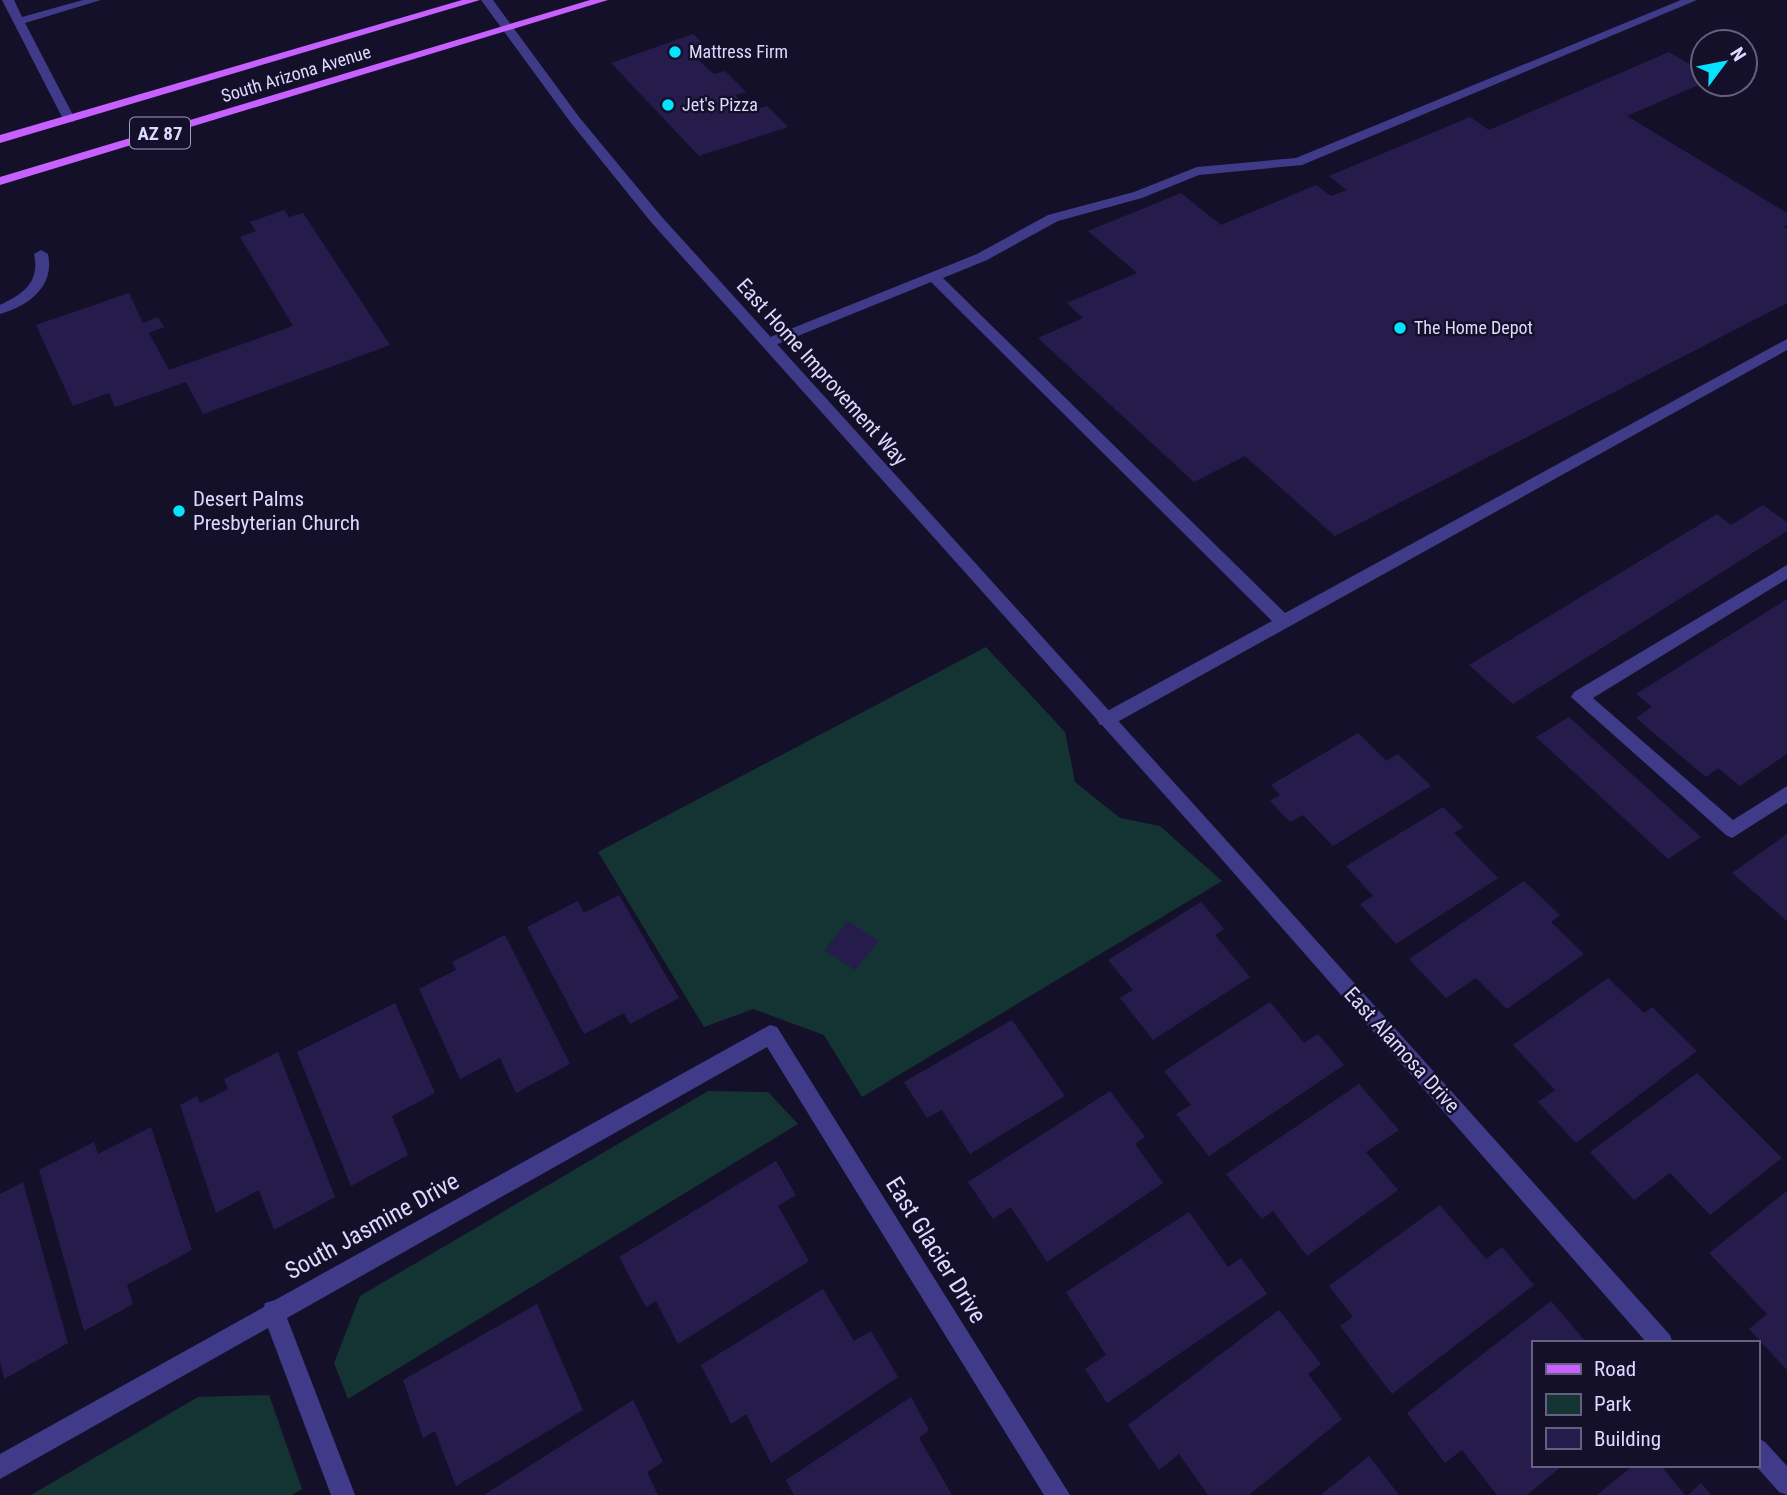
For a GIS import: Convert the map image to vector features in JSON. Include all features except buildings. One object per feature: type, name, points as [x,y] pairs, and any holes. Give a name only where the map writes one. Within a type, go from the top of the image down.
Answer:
[{"type":"main road","name":"South Arizona Avenue","points":[[0,139],[474,0]]},
{"type":"main road","name":"South Arizona Avenue","points":[[0,181],[602,0]]},
{"type":"street","points":[[8,0],[69,119]]},
{"type":"street","points":[[19,21],[95,0]]},
{"type":"street","name":"East Home Improvement Way","points":[[487,0],[575,120],[656,219],[1141,759]]},
{"type":"street","points":[[768,344],[982,257],[1053,218],[1138,195],[1197,171],[1298,162],[1691,0]]},
{"type":"street","points":[[0,310],[23,300],[40,283],[44,272],[41,254]]},
{"type":"street","points":[[934,277],[1284,621]]},
{"type":"street","points":[[1106,720],[1787,344]]},
{"type":"street","points":[[1787,571],[1580,697],[1732,830],[1787,793]]},
{"type":"street","name":"East Alamosa Drive","points":[[1141,759],[1660,1341]]},
{"type":"street","name":"South Jasmine Drive","points":[[0,1467],[273,1311],[770,1034]]},
{"type":"street","name":"East Glacier Drive","points":[[770,1034],[1058,1495]]},
{"type":"street","points":[[273,1311],[343,1495]]},
{"type":"street","points":[[1759,1452],[1787,1484]]},
{"type":"green space","points":[[986,647],[1065,732],[1075,782],[1120,818],[1160,826],[1222,881],[862,1097],[824,1035],[753,1009],[704,1027],[598,852]]},
{"type":"green space","points":[[708,1091],[768,1092],[798,1124],[348,1399],[334,1363],[360,1296]]},
{"type":"green space","points":[[269,1395],[302,1489],[292,1495],[31,1495],[198,1397]]},
{"type":"place","name":"Mattress Firm","points":[[675,52]]},
{"type":"place","name":"Jet's Pizza","points":[[668,105]]},
{"type":"place","name":"The Home Depot","points":[[1400,328]]},
{"type":"place","name":"Desert Palms Presbyterian Church","points":[[179,511]]}]
